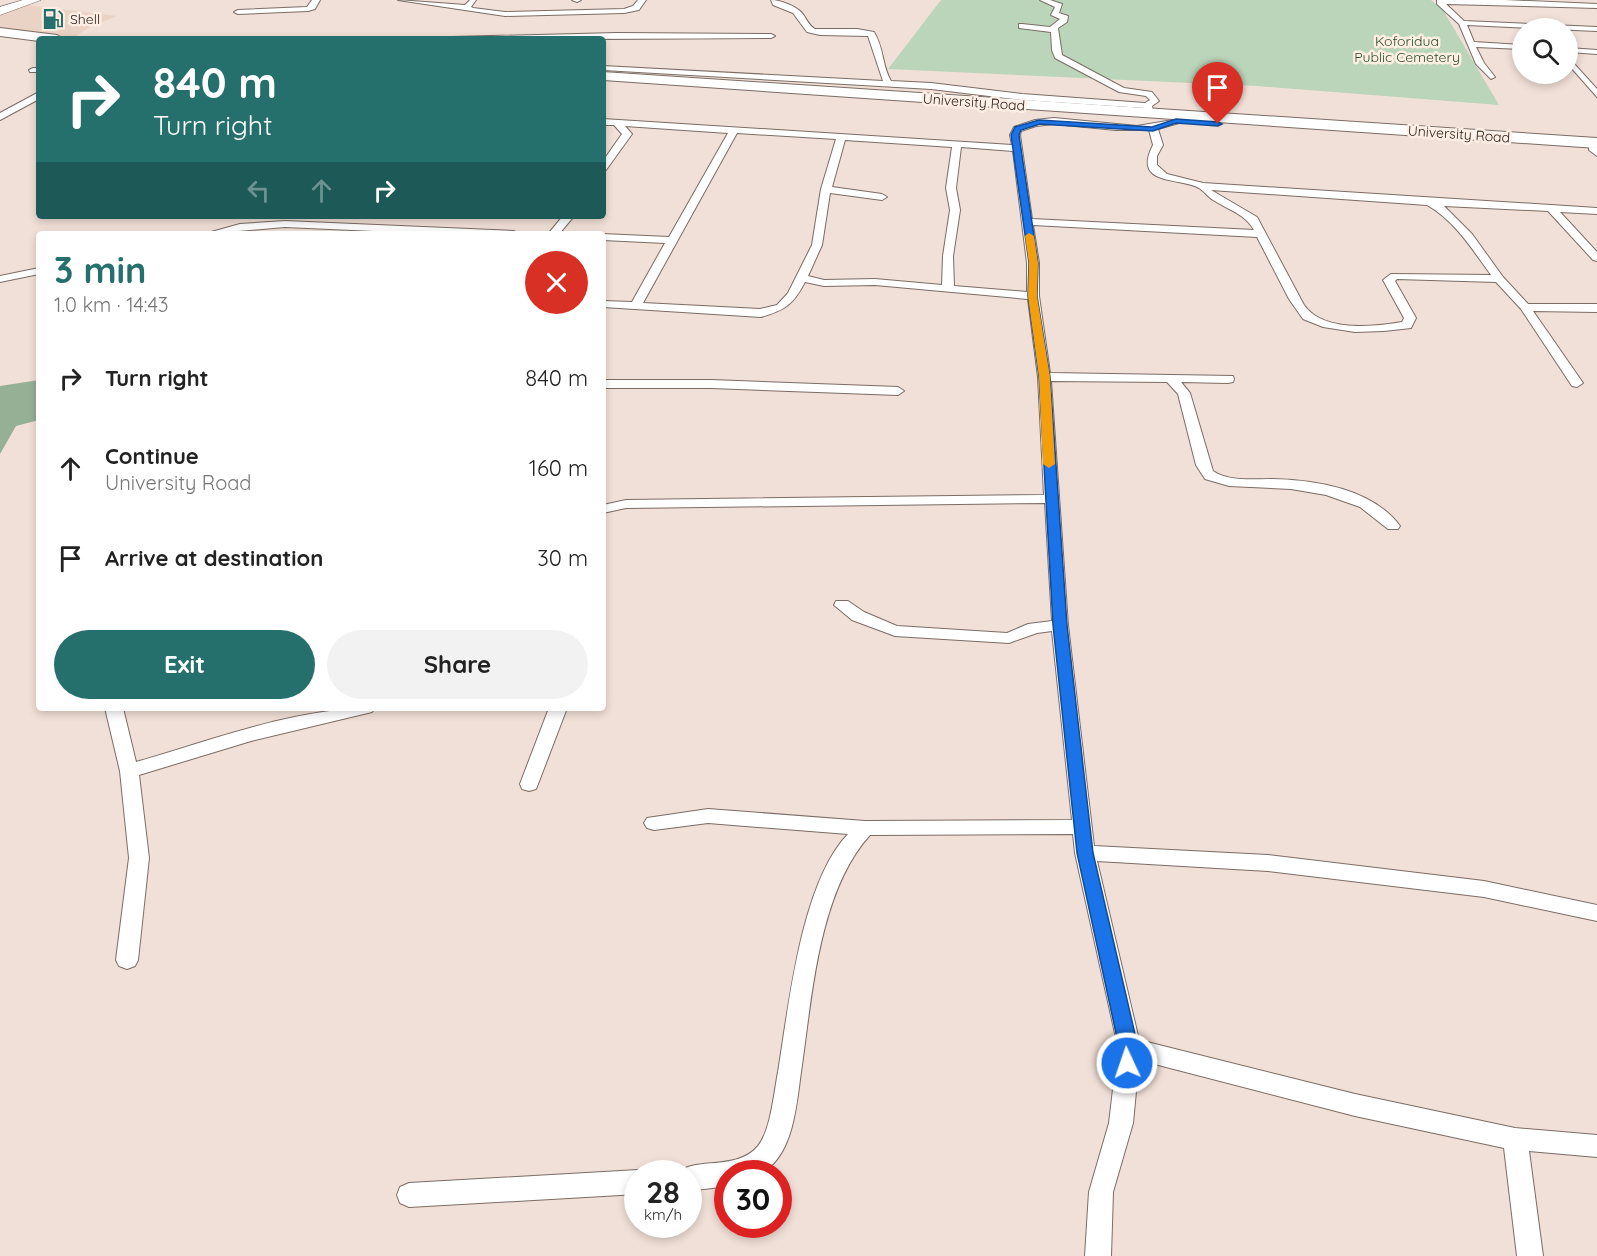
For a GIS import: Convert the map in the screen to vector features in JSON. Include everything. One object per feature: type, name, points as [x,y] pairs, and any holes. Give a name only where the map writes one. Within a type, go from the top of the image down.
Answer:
[{"type":"highway","points":[[0,34],[36,37]]},
{"type":"highway","points":[[0,34],[36,40]]},
{"type":"highway","name":"University Road","points":[[606,76],[1596,148]]},
{"type":"highway","name":"University Road","points":[[606,82],[1596,148]]},
{"type":"main road","points":[[0,9],[24,0]]},
{"type":"main road","points":[[0,9],[34,0]]},
{"type":"street","points":[[238,12],[299,10],[312,7],[316,0]]},
{"type":"street","points":[[402,0],[467,7],[471,10],[504,14],[624,11],[636,9],[642,0]]},
{"type":"street","points":[[467,7],[475,0]]},
{"type":"street","points":[[775,0],[776,3],[790,7],[801,15],[807,28],[812,31],[827,33],[854,31],[871,34],[876,46],[879,67],[890,84]]},
{"type":"street","points":[[1022,26],[1053,29],[1064,20],[1064,16],[1055,15],[1059,6],[1044,0]]},
{"type":"street","points":[[1491,77],[1480,64],[1462,23],[1440,2],[1486,0],[1597,6]]},
{"type":"street","points":[[1563,0],[1578,5]]},
{"type":"street","points":[[1462,23],[1597,29]]},
{"type":"street","points":[[1053,29],[1058,56],[1122,90],[1149,94],[1155,101],[1152,116],[1158,145],[1152,154],[1151,161],[1155,172],[1163,177],[1203,186],[1597,211]]},
{"type":"street","points":[[576,36],[771,36]]},
{"type":"street","points":[[1472,44],[1512,46]]},
{"type":"street","points":[[1578,51],[1597,52]]},
{"type":"street","points":[[606,68],[890,84],[1062,101],[1176,121]]},
{"type":"street","points":[[1578,71],[1597,94]]},
{"type":"street","points":[[0,117],[36,97]]},
{"type":"street","points":[[1098,1256],[1101,1192],[1120,1123],[1129,1047],[1085,853],[1060,625],[1044,377],[1033,296],[1033,263],[1015,135],[1017,129],[1039,122],[1152,116]]},
{"type":"street","points":[[611,123],[1017,148]]},
{"type":"street","points":[[606,163],[627,134],[611,123]]},
{"type":"street","points":[[635,306],[734,130]]},
{"type":"street","points":[[606,304],[761,313],[781,307],[793,294],[817,245],[826,189],[841,138]]},
{"type":"street","points":[[948,290],[950,236],[955,210],[951,188],[957,144]]},
{"type":"street","points":[[1203,186],[1208,193],[1253,219],[1305,314],[1327,325],[1393,328],[1407,324],[1410,318],[1389,280],[1395,276],[1499,279]]},
{"type":"street","points":[[826,189],[882,196]]},
{"type":"street","points":[[1430,202],[1444,210],[1468,236],[1499,279],[1525,307],[1577,383]]},
{"type":"street","points":[[1550,208],[1597,258]]},
{"type":"street","points":[[556,231],[566,219]]},
{"type":"street","points":[[1027,222],[1260,234]]},
{"type":"street","points":[[222,231],[240,227],[285,224],[445,231]]},
{"type":"street","points":[[606,237],[671,240]]},
{"type":"street","points":[[0,279],[36,272]]},
{"type":"street","points":[[802,278],[824,283],[875,282],[1033,296]]},
{"type":"street","points":[[1525,307],[1597,308]]},
{"type":"street","points":[[1044,377],[1228,380]]},
{"type":"street","points":[[1172,380],[1184,393],[1202,462],[1205,471],[1211,476],[1239,482],[1286,484],[1324,490],[1356,500],[1375,510],[1393,526]]},
{"type":"street","points":[[606,384],[711,384],[898,391]]},
{"type":"street","points":[[606,508],[626,504],[1051,499]]},
{"type":"street","points":[[842,605],[858,616],[895,631],[1009,638],[1034,628],[1060,625]]},
{"type":"street","points":[[115,711],[129,771],[139,858],[127,960]]},
{"type":"street","points":[[129,771],[250,735],[353,711]]},
{"type":"street","points":[[529,784],[557,711]]},
{"type":"street","points":[[654,823],[708,816],[865,828],[1082,827]]},
{"type":"street","points":[[759,1160],[768,1153],[784,1107],[812,939],[837,866],[854,836],[865,828]]},
{"type":"street","points":[[1085,853],[1268,863],[1484,889],[1597,913]]},
{"type":"street","points":[[1129,1047],[1355,1105],[1515,1139],[1597,1146]]},
{"type":"street","points":[[1515,1139],[1530,1256]]},
{"type":"street","points":[[409,1195],[624,1183]]},
{"type":"shaded area","points":[[27,5],[117,16],[88,28],[76,36],[58,36],[0,28],[0,14]]},
{"type":"green space","name":"Koforidua Public Cemetery","points":[[941,0],[1431,0],[1443,10],[1499,105],[1257,86],[888,69]]},
{"type":"green space","points":[[36,380],[36,421],[16,426],[0,454],[0,386]]},
{"type":"slow traffic","points":[[1029,236],[1033,263],[1033,296],[1044,377],[1049,464]]},
{"type":"place","name":"Shell","points":[[53,19]]},
{"type":"route","points":[[1127,1063],[1129,1047],[1085,853],[1060,625],[1044,377],[1033,296],[1033,263],[1015,135],[1017,129],[1039,122],[1153,129],[1176,121],[1218,124]]}]
